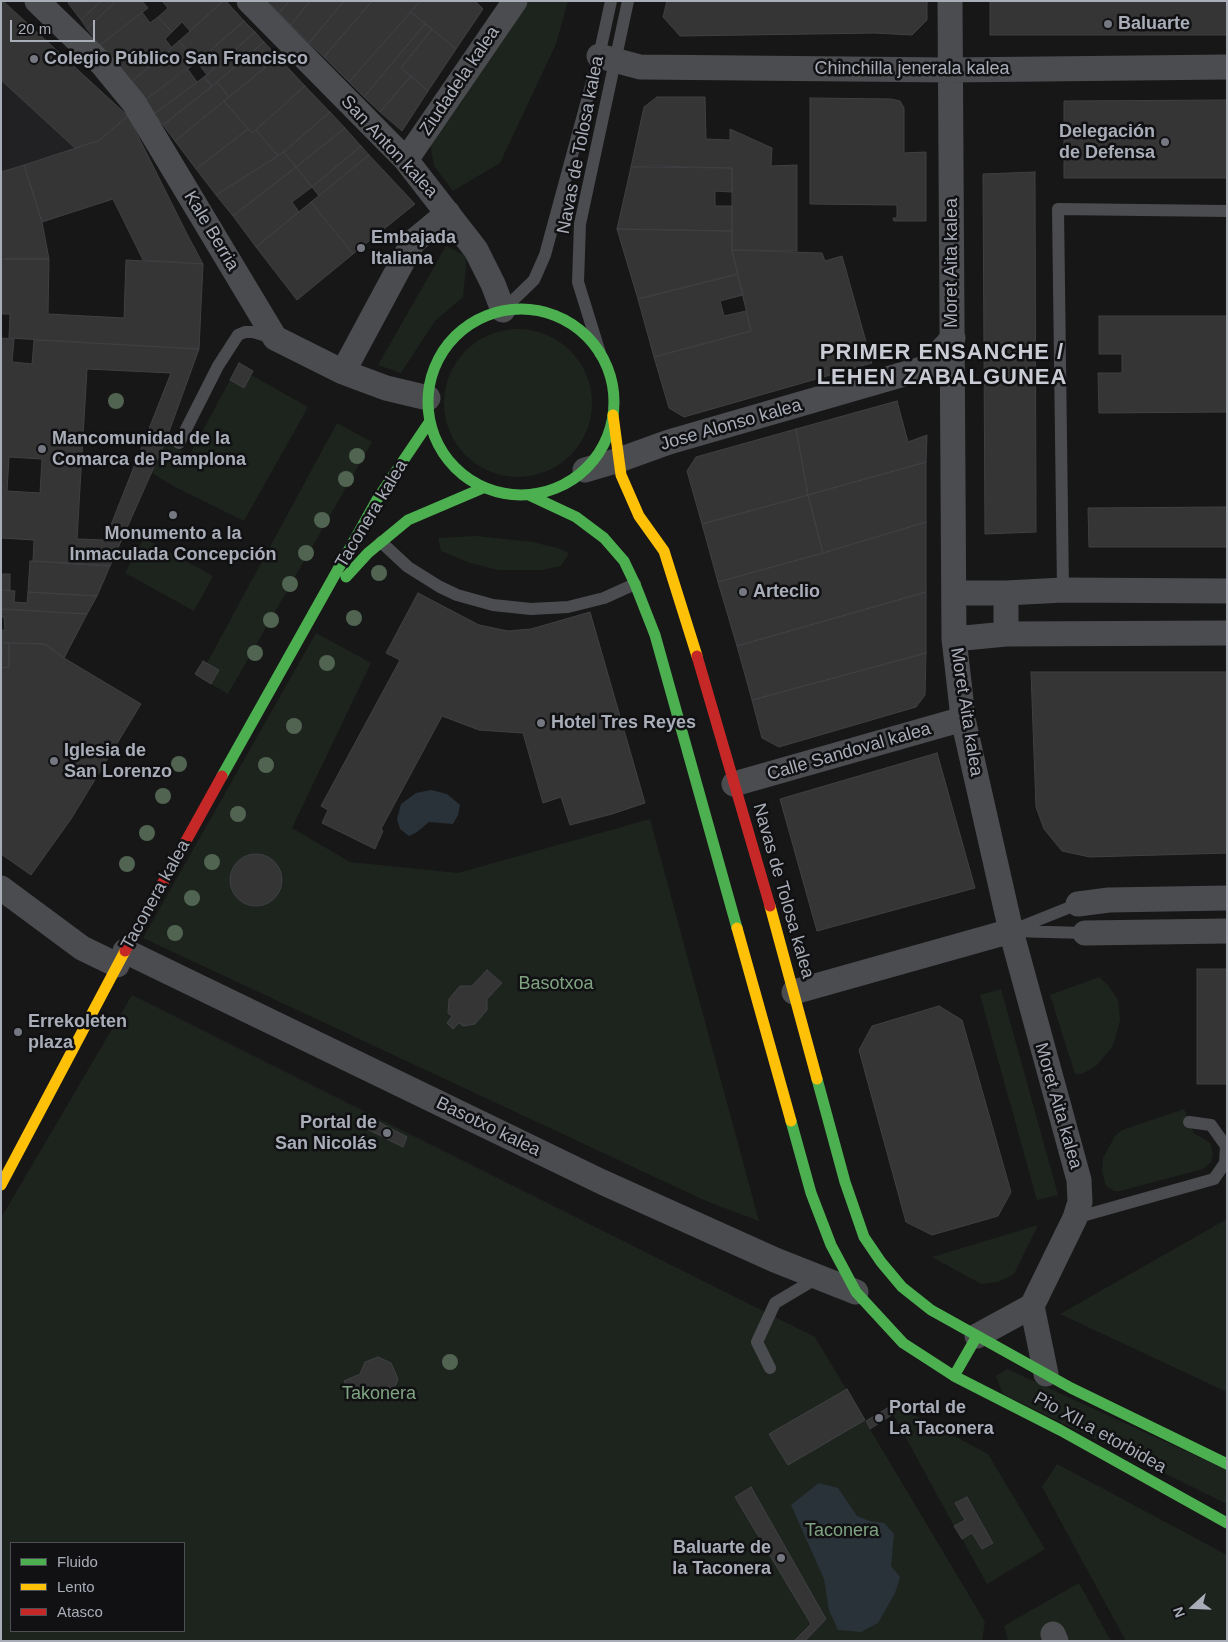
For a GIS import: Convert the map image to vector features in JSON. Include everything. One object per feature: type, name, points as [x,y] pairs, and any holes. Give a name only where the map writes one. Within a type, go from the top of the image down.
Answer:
[{"type":"street","name":"Kale Berria","points":[[37,1],[102,64],[134,103],[275,338]]},
{"type":"street","name":"San Anton kalea","points":[[249,1],[406,160],[476,250],[503,310]]},
{"type":"street","name":"Ziudadela kalea","points":[[406,160],[515,1]]},
{"type":"street","name":"Moret Aita kalea","points":[[950,1],[954,639],[963,720],[1011,930],[1079,1180],[1080,1202],[1076,1218],[1032,1306]]},
{"type":"street","name":"Chinchilla jenerala kalea","points":[[607,58],[640,66],[951,70],[1227,67]]},
{"type":"street","points":[[343,372],[413,242],[448,213]]},
{"type":"street","points":[[529,496],[559,488],[585,470],[604,445],[613,415],[611,380],[600,353],[582,332],[558,316],[531,309],[503,310],[482,317],[464,328],[449,342],[438,359],[431,378],[429,410],[440,449],[459,472],[483,488],[505,494],[529,496],[576,517],[604,538],[624,561],[655,635],[811,1193],[832,1245],[856,1292]]},
{"type":"street","points":[[275,338],[343,372],[386,388],[429,410]]},
{"type":"street","name":"Jose Alonso kalea","points":[[585,470],[620,460],[669,442],[925,368],[953,338]]},
{"type":"street","name":"Taconera kalea","points":[[1,1184],[121,958],[429,410]]},
{"type":"street","name":"Navas de Tolosa kalea","points":[[613,415],[622,475],[639,516],[664,551],[707,686],[794,992],[845,1182],[864,1236],[881,1262],[902,1287]]},
{"type":"street","name":"Taconera kalea","points":[[316,609],[368,552],[414,517],[483,488]]},
{"type":"street","points":[[954,593],[1063,590],[1227,591]]},
{"type":"street","points":[[1006,593],[1006,634]]},
{"type":"street","points":[[954,639],[1006,634],[1227,633]]},
{"type":"street","name":"Calle Sandoval kalea","points":[[734,784],[963,720]]},
{"type":"street","name":"Basotxo kalea","points":[[1,888],[82,948],[121,958],[602,1182],[817,1278],[856,1292]]},
{"type":"street","points":[[1078,904],[1109,900],[1227,898]]},
{"type":"street","points":[[794,992],[1011,930]]},
{"type":"street","points":[[1085,933],[1227,931]]},
{"type":"street","name":"Pio XII.a etorbidea","points":[[902,1287],[931,1310],[1046,1374],[1120,1413],[1227,1464]]},
{"type":"street","name":"Pio XII.a etorbidea","points":[[856,1292],[903,1343],[954,1376],[1060,1430],[1227,1523]]},
{"type":"street","points":[[954,1376],[977,1336],[1032,1306],[1046,1374]]},
{"type":"lane","name":"Navas de Tolosa kalea","points":[[600,353],[578,282],[580,224],[607,58],[611,1]]},
{"type":"lane","name":"Navas de Tolosa kalea","points":[[503,310],[534,280],[545,255],[607,58],[628,1]]},
{"type":"lane","points":[[1063,590],[1058,209],[1227,211]]},
{"type":"lane","points":[[179,443],[218,366],[238,335],[245,332],[253,332],[275,338]]},
{"type":"lane","points":[[381,542],[408,567],[432,582],[457,595],[493,605],[531,609],[568,607],[604,598],[635,584]]},
{"type":"lane","points":[[1011,930],[1078,904]]},
{"type":"lane","points":[[1011,930],[1085,933]]},
{"type":"lane","points":[[1076,1218],[1214,1179],[1225,1163],[1226,1146],[1211,1125],[1189,1122]]},
{"type":"lane","points":[[770,1368],[758,1342],[775,1303],[817,1278]]},
{"type":"shaded area","name":"Colegio Público San Francisco","points":[[1,1],[128,116],[96,143],[93,142],[1,172]]},
{"type":"shaded area","points":[[431,790],[447,794],[460,805],[458,815],[453,824],[429,822],[409,836],[400,829],[397,819],[401,804],[416,793]]},
{"type":"shaded area","points":[[819,1483],[838,1488],[857,1516],[870,1521],[884,1523],[894,1534],[891,1566],[900,1577],[895,1593],[878,1623],[861,1632],[838,1630],[829,1610],[824,1579],[791,1505]]},
{"type":"green space","points":[[522,1],[568,1],[556,44],[500,163],[453,191],[434,166],[429,138]]},
{"type":"green space","points":[[446,246],[467,256],[463,297],[435,321],[401,373],[378,365]]},
{"type":"green space","points":[[518,329],[533,330],[546,334],[571,350],[587,375],[591,388],[591,418],[587,431],[571,456],[546,472],[533,476],[518,477],[503,476],[490,472],[465,456],[449,431],[445,418],[444,403],[445,388],[449,375],[465,350],[490,334],[503,330]]},
{"type":"green space","points":[[251,375],[308,407],[244,521],[173,486],[152,473],[166,440],[189,456],[230,380],[244,388]]},
{"type":"green space","points":[[337,423],[372,442],[228,694],[211,684],[219,670],[207,663]]},
{"type":"green space","points":[[476,536],[532,542],[558,548],[569,553],[561,566],[542,570],[498,570],[470,563],[441,551],[438,538]]},
{"type":"green space","points":[[144,538],[213,576],[194,611],[125,573]]},
{"type":"green space","name":"Basotxoa","points":[[316,633],[371,663],[292,828],[350,862],[458,873],[650,819],[759,1221],[706,1201],[143,938]]},
{"type":"green space","points":[[1099,977],[1108,985],[1118,1000],[1120,1020],[1113,1046],[1096,1066],[1082,1074],[1075,1074],[1050,995]]},
{"type":"green space","points":[[1001,989],[1058,1195],[1037,1200],[980,995]]},
{"type":"green space","name":"Takonera","points":[[132,995],[815,1337],[985,1622],[982,1641],[1,1641],[1,1218]]},
{"type":"green space","points":[[1184,1109],[1194,1133],[1210,1143],[1213,1153],[1211,1162],[1203,1169],[1120,1191],[1114,1191],[1106,1186],[1102,1172],[1103,1158],[1115,1136],[1122,1130]]},
{"type":"green space","points":[[1227,1219],[1227,1392],[1060,1314]]},
{"type":"green space","points":[[1038,1225],[1014,1274],[998,1282],[981,1284],[932,1257]]},
{"type":"green space","points":[[1007,1369],[1227,1470],[1227,1504],[1003,1394],[996,1376]]},
{"type":"green space","points":[[896,1405],[988,1454],[1045,1549],[987,1584],[962,1539],[972,1533],[982,1549],[993,1542],[967,1497],[956,1503],[965,1520],[954,1526],[893,1414],[891,1408]]},
{"type":"green space","points":[[1057,1464],[1227,1555],[1227,1641],[1126,1641],[1042,1487]]},
{"type":"green space","points":[[1079,1583],[1111,1641],[1008,1641],[1004,1626]]},
{"type":"building","name":"Colegio Público San Francisco","points":[[1,1],[128,116],[96,143],[75,148],[1,80]]},
{"type":"building","points":[[70,1],[101,1],[81,20],[68,3]]},
{"type":"building","points":[[101,1],[116,1],[87,29],[81,20]]},
{"type":"building","points":[[116,1],[142,1],[148,8],[100,45],[87,29]]},
{"type":"building","points":[[162,1],[223,1],[190,31],[182,22],[172,32],[158,17],[168,8]]},
{"type":"building","points":[[223,1],[226,1],[244,21],[197,62],[179,41]]},
{"type":"building","points":[[267,1],[289,1],[279,13]]},
{"type":"building","points":[[289,1],[310,1],[291,25],[279,13]]},
{"type":"building","points":[[310,1],[344,1],[309,43],[291,25]]},
{"type":"building","points":[[344,1],[372,1],[324,57],[309,43]]},
{"type":"building","points":[[372,1],[420,1],[349,82],[324,57]]},
{"type":"building","points":[[420,1],[475,1],[483,9],[456,49],[411,12]]},
{"type":"building","points":[[667,1],[927,1],[927,20],[912,35],[875,33],[680,36],[663,17]]},
{"type":"building","name":"Baluarte","points":[[990,1],[1227,1],[1227,35],[990,35]]},
{"type":"building","points":[[142,12],[150,23],[158,17],[172,32],[165,39],[172,48],[130,83],[100,45]]},
{"type":"building","points":[[411,12],[425,24],[364,97],[349,82]]},
{"type":"building","points":[[244,21],[255,32],[207,75],[197,62]]},
{"type":"building","points":[[425,24],[432,29],[401,68],[411,76],[380,112],[364,97]]},
{"type":"building","points":[[432,29],[456,49],[428,91],[401,68]]},
{"type":"building","points":[[255,32],[264,42],[212,86],[204,77]]},
{"type":"building","points":[[179,41],[197,62],[144,101],[130,83]]},
{"type":"building","points":[[264,42],[278,57],[229,97],[217,82]]},
{"type":"building","points":[[278,57],[305,86],[252,133],[224,101]]},
{"type":"building","points":[[187,68],[197,82],[154,114],[144,101]]},
{"type":"building","points":[[411,76],[428,91],[402,131],[380,112]]},
{"type":"building","points":[[204,77],[212,86],[163,125],[154,114]]},
{"type":"building","points":[[217,82],[229,97],[175,141],[163,125]]},
{"type":"building","points":[[305,86],[330,112],[278,156],[256,130]]},
{"type":"building","points":[[657,97],[705,97],[706,139],[730,140],[730,129],[772,148],[771,166],[797,165],[797,251],[732,250],[732,168],[631,167],[644,107]]},
{"type":"building","points":[[810,98],[891,99],[900,101],[904,108],[904,153],[926,152],[926,221],[894,221],[893,218],[897,218],[897,205],[810,204]]},
{"type":"building","points":[[1227,100],[1227,178],[1064,178],[1064,101]]},
{"type":"building","points":[[224,101],[248,129],[196,169],[175,141]]},
{"type":"building","points":[[330,112],[345,128],[296,167],[284,152]]},
{"type":"building","points":[[128,116],[203,264],[143,260],[113,199],[42,222],[24,165],[94,142],[96,143]]},
{"type":"building","points":[[345,128],[361,146],[312,187],[296,167]]},
{"type":"building","points":[[248,129],[252,133],[256,130],[278,156],[216,195],[196,169]]},
{"type":"building","points":[[361,146],[369,155],[319,196],[312,187]]},
{"type":"building","points":[[284,152],[296,167],[233,216],[216,195]]},
{"type":"building","points":[[369,155],[415,204],[353,254],[311,202]]},
{"type":"building","points":[[24,165],[42,222],[49,259],[1,259],[1,172]]},
{"type":"building","points":[[296,167],[312,187],[292,202],[299,212],[256,247],[233,216]]},
{"type":"building","points":[[631,167],[732,168],[732,192],[715,191],[715,206],[732,206],[732,231],[617,229]]},
{"type":"building","points":[[1035,172],[1036,532],[985,534],[983,174]]},
{"type":"building","points":[[311,202],[353,254],[297,300],[256,247]]},
{"type":"building","points":[[617,229],[732,231],[732,250],[738,274],[638,299]]},
{"type":"building","points":[[732,250],[822,253],[825,261],[842,256],[872,363],[684,417],[669,408],[654,357],[751,331]]},
{"type":"building","points":[[1,259],[49,259],[48,314],[124,318],[126,260],[203,264],[199,349],[9,338],[10,314],[1,314]]},
{"type":"building","points":[[738,274],[743,295],[720,301],[724,316],[746,311],[751,331],[654,357],[638,299]]},
{"type":"building","points":[[1099,316],[1227,316],[1227,412],[1099,413],[1098,373],[1122,373],[1122,354],[1099,354]]},
{"type":"building","name":"Mancomunidad de la Comarca de Pamplona","points":[[1,338],[14,339],[12,362],[32,364],[34,340],[199,349],[166,440],[110,566],[33,561],[34,540],[1,538]],"holes":[[[87,369],[171,373],[105,540],[77,539]],[[9,457],[42,459],[40,493],[7,491]]]},
{"type":"building","points":[[239,363],[253,371],[244,388],[230,380]]},
{"type":"building","points":[[897,401],[908,442],[927,435],[926,462],[808,495],[796,429]]},
{"type":"building","points":[[796,429],[808,495],[702,524],[687,471],[696,457]]},
{"type":"building","points":[[926,462],[926,522],[823,553],[808,495]]},
{"type":"building","points":[[808,495],[823,553],[718,582],[702,524]]},
{"type":"building","points":[[1227,507],[1227,547],[1089,547],[1088,508]]},
{"type":"building","points":[[926,522],[926,592],[737,646],[718,582]]},
{"type":"building","points":[[30,561],[110,566],[97,596],[28,592]]},
{"type":"building","points":[[1,574],[10,574],[10,590],[1,590]]},
{"type":"building","points":[[1,590],[15,591],[14,602],[27,603],[28,592],[97,596],[87,614],[1,609]]},
{"type":"building","points":[[926,592],[926,653],[752,700],[737,646]]},
{"type":"building","name":"Hotel Tres Reyes","points":[[418,593],[479,625],[508,631],[531,629],[590,612],[645,803],[570,825],[561,797],[543,803],[523,733],[479,730],[442,716],[381,829],[383,831],[375,849],[322,823],[328,810],[321,806],[400,660],[386,653]]},
{"type":"building","points":[[1,609],[87,614],[64,658],[45,644],[1,643],[1,630],[5,630]]},
{"type":"building","points":[[3,642],[9,643],[9,667],[1,668]]},
{"type":"building","name":"Iglesia de San Lorenzo","points":[[9,643],[45,644],[64,658],[141,704],[71,819],[31,875],[1,854],[1,668],[9,667]]},
{"type":"building","points":[[926,653],[925,695],[916,707],[779,747],[762,738],[752,700]]},
{"type":"building","points":[[203,661],[219,670],[211,684],[195,674]]},
{"type":"building","points":[[1031,672],[1227,672],[1227,853],[1090,857],[1062,851],[1044,829],[1036,807]]},
{"type":"building","points":[[937,753],[975,888],[817,931],[780,799]]},
{"type":"building","points":[[251,854],[261,854],[275,861],[282,875],[282,885],[275,899],[261,906],[251,906],[241,902],[234,895],[230,885],[230,875],[234,865],[241,858]]},
{"type":"building","points":[[1197,969],[1227,969],[1227,1084],[1197,1084]]},
{"type":"building","points":[[487,970],[502,983],[487,999],[487,1010],[475,1024],[463,1026],[459,1023],[453,1029],[447,1023],[452,1016],[448,1013],[449,999],[460,986],[472,986]]},
{"type":"building","points":[[939,1006],[962,1020],[1011,1192],[998,1216],[932,1235],[906,1222],[859,1050],[872,1026]]},
{"type":"building","name":"Portal de San Nicolás","points":[[373,1119],[407,1137],[403,1147],[367,1129]]},
{"type":"building","points":[[378,1357],[391,1363],[398,1379],[393,1392],[380,1397],[368,1392],[351,1399],[344,1381],[360,1374],[365,1362]]},
{"type":"building","points":[[847,1389],[865,1420],[788,1465],[769,1434]]},
{"type":"building","name":"Portal de La Taconera","points":[[889,1407],[893,1414],[870,1429],[866,1421]]},
{"type":"building","name":"Baluarte de la Taconera","points":[[751,1487],[826,1619],[805,1641],[794,1641],[811,1624],[735,1497]]},
{"type":"building","points":[[967,1497],[993,1543],[982,1549],[972,1533],[962,1539],[954,1526],[965,1520],[955,1503]]},
{"type":"traffic: fast","points":[[521,309],[539,311],[556,316],[573,325],[587,336],[598,350],[607,367],[612,384],[614,402],[612,420],[607,437],[598,454],[587,468],[573,479],[556,488],[539,493],[521,495],[503,493],[486,488],[469,479],[455,468],[444,454],[435,437],[430,420],[428,402],[430,384],[435,367],[444,350],[455,336],[469,325],[486,316],[503,311],[521,309]]},
{"type":"traffic: fast","points":[[222,776],[378,498],[430,421]]},
{"type":"traffic: fast","points":[[346,577],[368,553],[408,520],[483,488]]},
{"type":"traffic: fast","points":[[529,495],[576,517],[604,538],[624,561],[655,635],[737,928]]},
{"type":"traffic: fast","points":[[817,1079],[845,1182],[864,1237],[881,1262],[902,1287],[931,1310],[1071,1388],[1227,1464]]},
{"type":"traffic: fast","points":[[791,1121],[811,1193],[831,1245],[856,1292],[903,1343],[954,1376],[1060,1430],[1227,1523]]},
{"type":"traffic: fast","points":[[954,1376],[977,1336]]},
{"type":"traffic: slow","points":[[613,415],[621,475],[639,516],[664,551],[697,656]]},
{"type":"traffic: slow","points":[[770,906],[817,1079]]},
{"type":"traffic: slow","points":[[737,928],[791,1121]]},
{"type":"traffic: slow","points":[[1,1185],[125,951]]},
{"type":"traffic: jam","points":[[697,656],[770,906]]},
{"type":"traffic: jam","points":[[125,951],[222,776]]},
{"type":"place","name":"Baluarte","points":[[1108,24]]},
{"type":"place","name":"Colegio Público San Francisco","points":[[34,59]]},
{"type":"place","name":"Delegación de Defensa","points":[[1165,142]]},
{"type":"place","name":"Embajada Italiana","points":[[361,248]]},
{"type":"place","name":"Mancomunidad de la Comarca de Pamplona","points":[[42,449]]},
{"type":"place","name":"Monumento a la Inmaculada Concepción","points":[[173,515]]},
{"type":"place","name":"Arteclio","points":[[743,592]]},
{"type":"place","name":"Hotel Tres Reyes","points":[[541,723]]},
{"type":"place","name":"Iglesia de San Lorenzo","points":[[54,761]]},
{"type":"place","name":"Errekoleten plaza","points":[[18,1032]]},
{"type":"place","name":"Portal de San Nicolás","points":[[387,1133]]},
{"type":"place","name":"Portal de La Taconera","points":[[879,1418]]},
{"type":"place","name":"Baluarte de la Taconera","points":[[781,1558]]},
{"type":"district","name":"PRIMER ENSANCHE / LEHEN ZABALGUNEA","points":[[942,366]]},
{"type":"park label","name":"Taconera","points":[[842,1531]]}]
